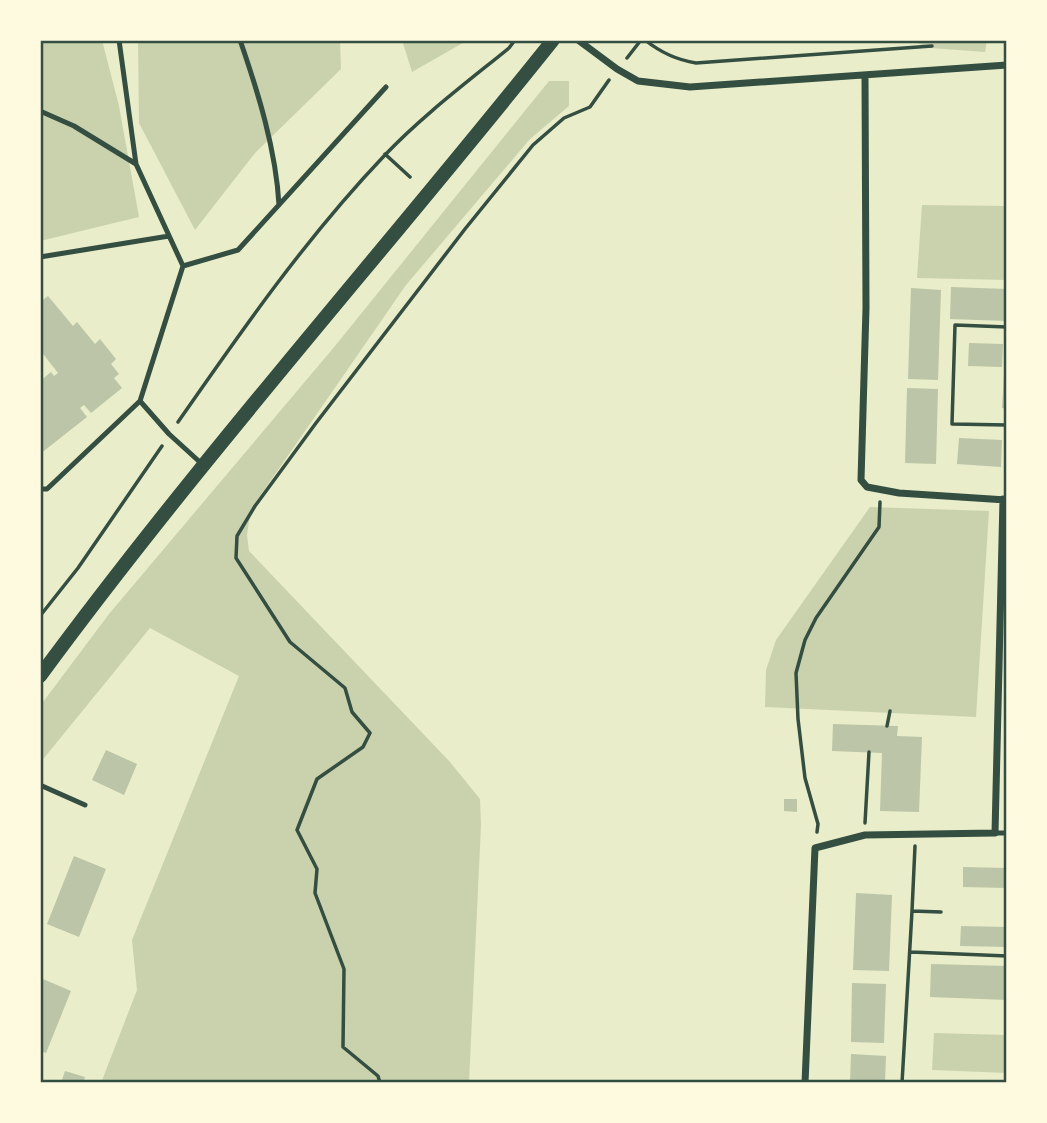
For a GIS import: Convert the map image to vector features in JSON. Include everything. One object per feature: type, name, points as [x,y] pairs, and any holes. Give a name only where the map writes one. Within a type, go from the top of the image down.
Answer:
[{"type":"main road","points":[[40,676],[96,600],[203,466],[553,40]]},
{"type":"street","points":[[578,40],[617,69],[638,80],[690,87],[1007,65]]},
{"type":"street","points":[[805,1083],[816,848],[864,835],[995,833],[1005,500],[899,493],[867,487],[861,480],[866,308],[865,75]]},
{"type":"lane","points":[[40,489],[47,489],[140,401],[183,266],[136,164],[119,40]]},
{"type":"lane","points":[[240,40],[278,176],[279,205]]},
{"type":"lane","points":[[183,266],[238,250],[386,87]]},
{"type":"lane","points":[[40,111],[74,126],[136,164]]},
{"type":"lane","points":[[40,257],[169,236]]},
{"type":"lane","points":[[140,401],[169,434],[203,466]]},
{"type":"lane","points":[[40,785],[85,805]]},
{"type":"lane","points":[[995,833],[1007,833]]},
{"type":"path","points":[[40,616],[123,505],[169,434],[265,298],[332,212],[385,154],[515,40]]},
{"type":"path","points":[[380,1083],[378,1076],[343,1047],[344,969],[315,893],[317,869],[297,830],[317,779],[363,747],[370,733],[352,712],[345,688],[290,642],[236,558],[237,536],[255,506],[316,423],[533,145],[564,118],[590,107],[617,69],[643,40],[656,49],[696,63],[932,46],[932,40]]},
{"type":"path","points":[[385,154],[410,177]]},
{"type":"path","points":[[1007,327],[955,325],[952,424],[1007,425]]},
{"type":"path","points":[[816,848],[818,824],[805,778],[797,719],[796,673],[805,640],[817,618],[879,527],[880,489]]},
{"type":"path","points":[[40,601],[47,607]]},
{"type":"path","points":[[887,726],[890,711]]},
{"type":"path","points":[[864,835],[869,752]]},
{"type":"path","points":[[902,1083],[916,835]]},
{"type":"path","points":[[912,911],[941,912]]},
{"type":"path","points":[[910,952],[1007,956]]},
{"type":"green space","points":[[40,40],[102,40],[119,106],[139,217],[40,241]]},
{"type":"green space","points":[[138,40],[340,40],[341,69],[255,153],[195,230],[139,123]]},
{"type":"green space","points":[[402,40],[468,40],[412,72]]},
{"type":"green space","points":[[908,40],[987,40],[985,52],[931,48]]},
{"type":"green space","points":[[549,81],[569,81],[569,106],[530,139],[406,285],[251,509],[247,535],[249,551],[450,762],[480,799],[469,1083],[101,1083],[137,990],[132,940],[239,676],[150,628],[40,763],[40,706],[109,614],[335,346]]},
{"type":"green space","points":[[922,205],[1007,206],[1007,280],[917,278]]},
{"type":"green space","points":[[870,507],[989,511],[976,717],[765,707],[766,670],[776,640]]},
{"type":"green space","points":[[934,1033],[1007,1035],[1007,1073],[932,1070]]},
{"type":"building","points":[[951,287],[1007,289],[1007,321],[950,319]]},
{"type":"building","points":[[911,288],[941,290],[938,380],[908,379]]},
{"type":"building","points":[[48,296],[73,326],[77,322],[95,344],[100,339],[116,359],[111,364],[119,374],[114,378],[122,388],[91,413],[84,405],[80,408],[87,417],[40,454],[40,381],[51,372],[54,376],[58,373],[40,350],[40,302]]},
{"type":"building","points":[[969,343],[1003,344],[1002,367],[968,366]]},
{"type":"building","points":[[1004,374],[1007,374],[1007,409],[1002,408]]},
{"type":"building","points":[[907,388],[938,389],[936,464],[905,463]]},
{"type":"building","points":[[959,438],[1002,440],[1001,467],[957,464]]},
{"type":"building","points":[[833,724],[898,726],[897,736],[922,737],[919,812],[880,811],[882,753],[832,751]]},
{"type":"building","points":[[106,750],[137,764],[124,795],[92,780]]},
{"type":"building","points":[[784,799],[797,799],[797,812],[784,811]]},
{"type":"building","points":[[74,856],[106,869],[79,937],[47,924]]},
{"type":"building","points":[[963,867],[1007,868],[1007,888],[963,887]]},
{"type":"building","points":[[856,893],[892,895],[889,971],[853,970]]},
{"type":"building","points":[[961,926],[1007,927],[1007,947],[960,946]]},
{"type":"building","points":[[931,964],[1007,966],[1007,1000],[930,997]]},
{"type":"building","points":[[43,979],[71,991],[46,1053],[40,1051],[40,987]]},
{"type":"building","points":[[852,983],[886,984],[884,1043],[851,1042]]},
{"type":"building","points":[[851,1054],[886,1056],[885,1083],[850,1083]]},
{"type":"building","points":[[65,1071],[85,1077],[83,1083],[61,1083]]}]
